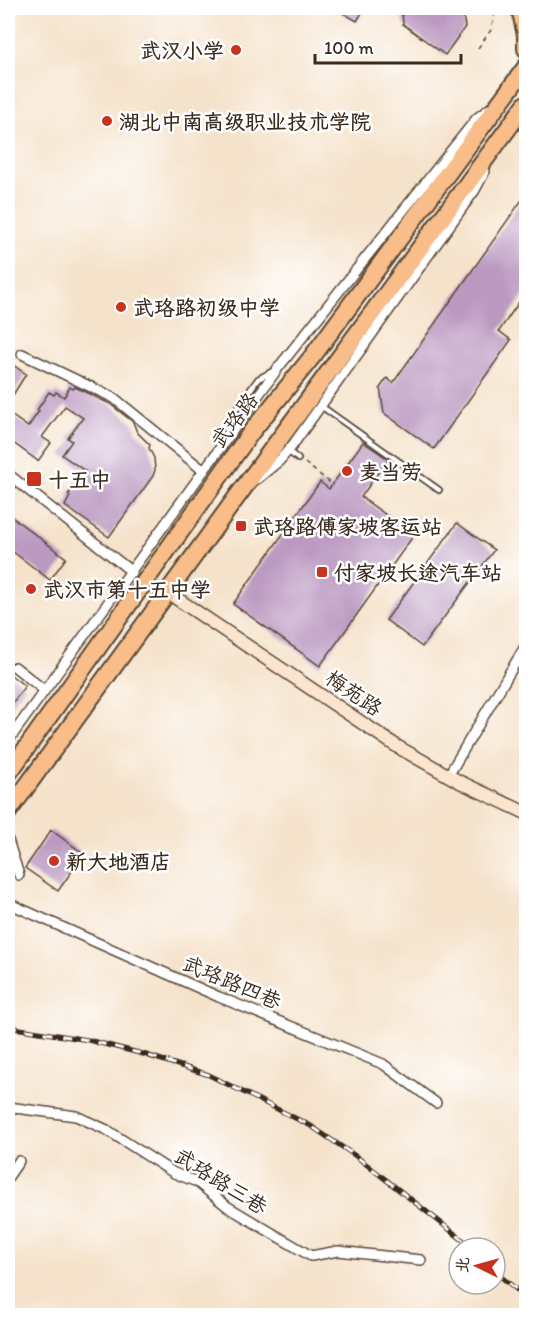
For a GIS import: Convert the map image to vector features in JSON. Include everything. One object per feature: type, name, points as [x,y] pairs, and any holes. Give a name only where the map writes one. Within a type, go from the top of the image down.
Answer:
[{"type":"highway","points":[[520,8],[526,35],[526,60]]},
{"type":"highway","name":"武珞路","points":[[8,774],[252,431],[312,357],[504,99],[526,60]]},
{"type":"highway","points":[[8,812],[526,104]]},
{"type":"street","name":"武珞路","points":[[8,741],[278,369],[477,118],[504,99]]},
{"type":"street","points":[[239,494],[288,451],[475,189],[501,140]]},
{"type":"street","points":[[22,354],[114,398],[204,471]]},
{"type":"street","points":[[8,474],[132,572]]},
{"type":"street","name":"梅苑路","points":[[167,592],[398,747],[448,776],[526,813]]},
{"type":"street","points":[[448,776],[526,645]]},
{"type":"street","points":[[15,667],[44,690]]},
{"type":"street","points":[[8,840],[19,875]]},
{"type":"street","name":"武珞路四巷","points":[[8,903],[219,997],[383,1064],[436,1103]]},
{"type":"street","name":"武珞路三巷","points":[[8,1107],[76,1116],[107,1130],[174,1173],[197,1182],[228,1207],[311,1256],[338,1251],[421,1260]]},
{"type":"street","points":[[8,1177],[19,1161]]},
{"type":"lane","points":[[321,406],[439,490]]},
{"type":"lane","points":[[288,451],[299,458]]},
{"type":"path","points":[[478,48],[491,30],[496,8]]},
{"type":"path","points":[[299,458],[333,485]]},
{"type":"building","points":[[334,8],[365,8],[357,21]]},
{"type":"building","points":[[406,8],[462,8],[465,27],[445,55],[403,24],[402,13]]},
{"type":"building","points":[[526,194],[526,292],[499,331],[511,340],[434,449],[384,413],[380,388],[387,378],[393,383]]},
{"type":"building","points":[[13,365],[26,374],[8,403],[8,373]]},
{"type":"building","points":[[70,387],[73,389],[75,387],[110,404],[133,422],[137,432],[150,445],[149,448],[154,458],[153,476],[109,537],[65,506],[70,496],[68,495],[85,471],[62,455],[72,441],[68,438],[83,418],[65,406],[42,437],[51,443],[38,461],[8,439],[8,413],[28,427],[49,392],[54,395],[56,392],[64,397]]},
{"type":"building","name":"付家坡长途汽车站","points":[[363,442],[388,459],[361,497],[414,535],[320,666],[233,604],[320,482],[329,489]]},
{"type":"building","points":[[8,514],[66,558],[50,580],[8,548]]},
{"type":"building","points":[[457,523],[494,550],[422,647],[386,620]]},
{"type":"building","points":[[8,673],[25,686],[8,709]]},
{"type":"building","name":"新大地酒店","points":[[51,830],[84,854],[58,891],[25,868]]},
{"type":"railway","points":[[8,1027],[88,1040],[143,1054],[209,1075],[311,1126],[357,1157],[458,1236]]},
{"type":"railway","points":[[507,1282],[526,1297]]},
{"type":"place","name":"武汉小学","points":[[236,50]]},
{"type":"place","name":"湖北中南高级职业技术学院","points":[[107,121]]},
{"type":"place","name":"武珞路初级中学","points":[[121,307]]},
{"type":"place","name":"麦当劳","points":[[347,471]]},
{"type":"place","name":"十五中","points":[[34,479]]},
{"type":"place","name":"武珞路傅家坡客运站","points":[[241,526]]},
{"type":"place","name":"付家坡长途汽车站","points":[[322,572]]},
{"type":"place","name":"武汉市第十五中学","points":[[31,589]]},
{"type":"place","name":"新大地酒店","points":[[54,861]]}]
